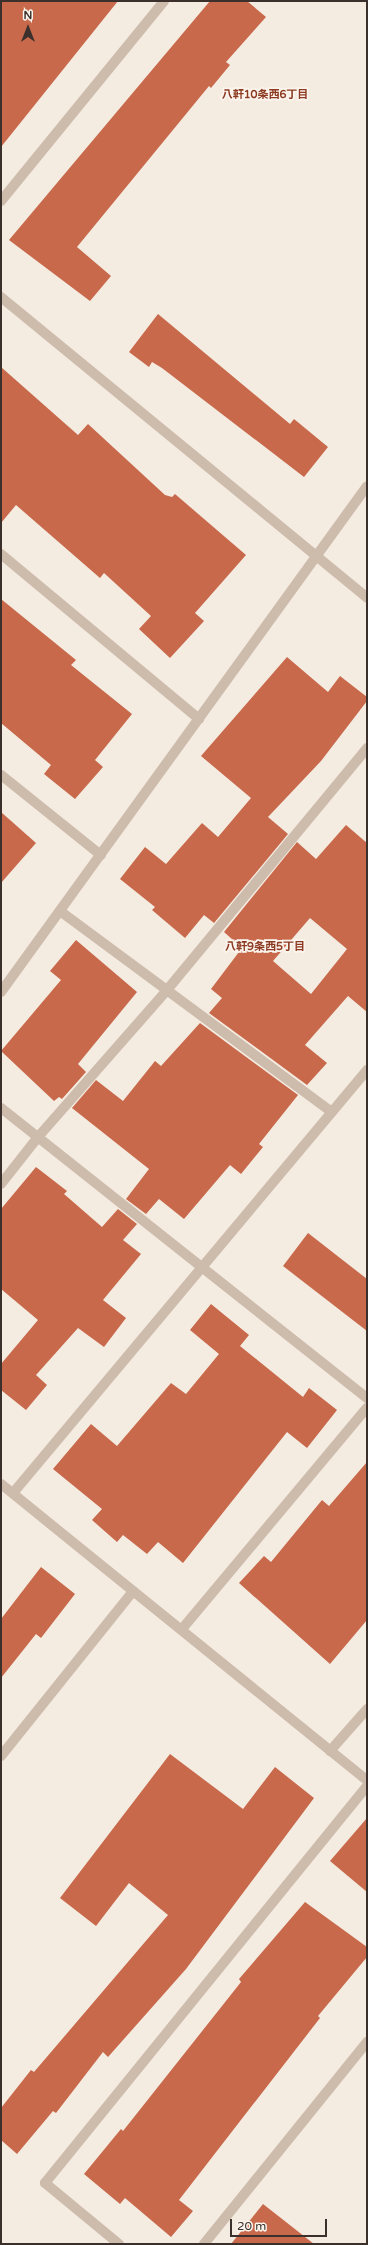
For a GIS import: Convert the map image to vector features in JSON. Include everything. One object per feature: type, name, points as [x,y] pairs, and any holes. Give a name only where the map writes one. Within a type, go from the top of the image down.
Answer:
[{"type":"street","points":[[1,201],[164,1]]},
{"type":"street","points":[[1,297],[315,557],[367,598]]},
{"type":"street","points":[[1,992],[367,486]]},
{"type":"street","points":[[1,554],[199,719]]},
{"type":"street","points":[[1,1184],[38,1138],[167,990],[367,748]]},
{"type":"street","points":[[1,776],[101,855]]},
{"type":"street","points":[[60,911],[332,1112]]},
{"type":"street","points":[[13,1493],[367,1070]]},
{"type":"street","points":[[1,1108],[367,1398]]},
{"type":"street","points":[[182,1629],[367,1408]]},
{"type":"street","points":[[1,1484],[367,1780]]},
{"type":"street","points":[[1,1756],[133,1591]]},
{"type":"street","points":[[330,1751],[367,1709]]},
{"type":"street","points":[[119,2244],[45,2183],[367,1786]]},
{"type":"street","points":[[204,2244],[367,2042]]},
{"type":"building","points":[[1,1],[118,1],[1,147]]},
{"type":"building","points":[[210,1],[247,1],[266,17],[226,62],[230,65],[211,88],[209,86],[77,247],[111,276],[90,301],[9,240]]},
{"type":"building","points":[[158,314],[290,424],[294,419],[328,447],[304,477],[162,368],[152,362],[149,367],[129,352]]},
{"type":"building","points":[[1,367],[78,435],[88,424],[165,495],[172,497],[175,494],[246,555],[195,613],[204,621],[170,658],[139,629],[151,616],[104,573],[100,578],[16,505],[1,523]]},
{"type":"building","points":[[1,599],[76,660],[71,665],[132,714],[95,760],[103,767],[75,799],[44,774],[51,765],[1,723]]},
{"type":"building","points":[[287,657],[328,692],[340,676],[367,697],[367,701],[321,761],[268,817],[288,834],[214,923],[204,915],[185,938],[152,910],[155,907],[120,879],[145,847],[166,864],[202,823],[218,837],[251,798],[201,756]]},
{"type":"building","points":[[1,812],[36,843],[1,883]]},
{"type":"building","points":[[346,825],[367,843],[367,1012],[348,996],[305,1045],[327,1063],[307,1085],[209,1013],[222,998],[211,989],[242,948],[224,932],[297,842],[316,859]],"holes":[[[310,918],[347,949],[311,994],[273,961]]]},
{"type":"building","points":[[76,940],[137,992],[78,1064],[86,1072],[62,1099],[59,1097],[54,1101],[1,1051],[61,980],[50,971]]},
{"type":"building","points":[[200,1023],[298,1095],[259,1144],[263,1147],[241,1174],[230,1165],[184,1219],[159,1199],[146,1214],[126,1199],[149,1169],[72,1108],[96,1080],[123,1101],[155,1061],[161,1066]]},
{"type":"building","points":[[36,1167],[67,1191],[64,1194],[102,1227],[118,1209],[137,1224],[123,1240],[141,1254],[103,1300],[126,1318],[104,1347],[78,1328],[36,1375],[47,1385],[26,1410],[1,1390],[1,1364],[38,1320],[1,1289],[1,1209]]},
{"type":"building","points":[[308,1233],[367,1279],[367,1331],[283,1266]]},
{"type":"building","points":[[211,1304],[249,1335],[240,1346],[303,1397],[309,1388],[337,1410],[307,1448],[287,1432],[183,1563],[158,1542],[147,1554],[123,1535],[117,1542],[92,1520],[102,1509],[53,1469],[91,1424],[117,1446],[171,1383],[186,1394],[219,1354],[190,1330]]},
{"type":"building","points":[[367,1462],[367,1620],[330,1664],[239,1583],[264,1556],[271,1562],[322,1500],[329,1506]]},
{"type":"building","points":[[41,1567],[75,1594],[41,1638],[36,1634],[1,1678],[1,1619]]},
{"type":"building","points":[[170,1754],[243,1809],[275,1767],[314,1798],[186,1969],[108,2057],[103,2052],[56,2113],[53,2111],[17,2154],[1,2140],[1,2108],[31,2070],[34,2072],[168,1915],[129,1883],[96,1926],[60,1898]]},
{"type":"building","points":[[367,1818],[367,1892],[330,1861]]},
{"type":"building","points":[[305,1902],[367,1947],[367,1957],[318,2016],[320,2018],[179,2200],[193,2211],[171,2237],[125,2198],[120,2204],[84,2174],[121,2129],[123,2131],[241,1982],[239,1979]]},
{"type":"building","points":[[263,2204],[314,2244],[231,2244]]},
{"type":"district","name":"八軒10条西6丁目","points":[[265,95]]},
{"type":"district","name":"八軒9条西5丁目","points":[[265,947]]}]
